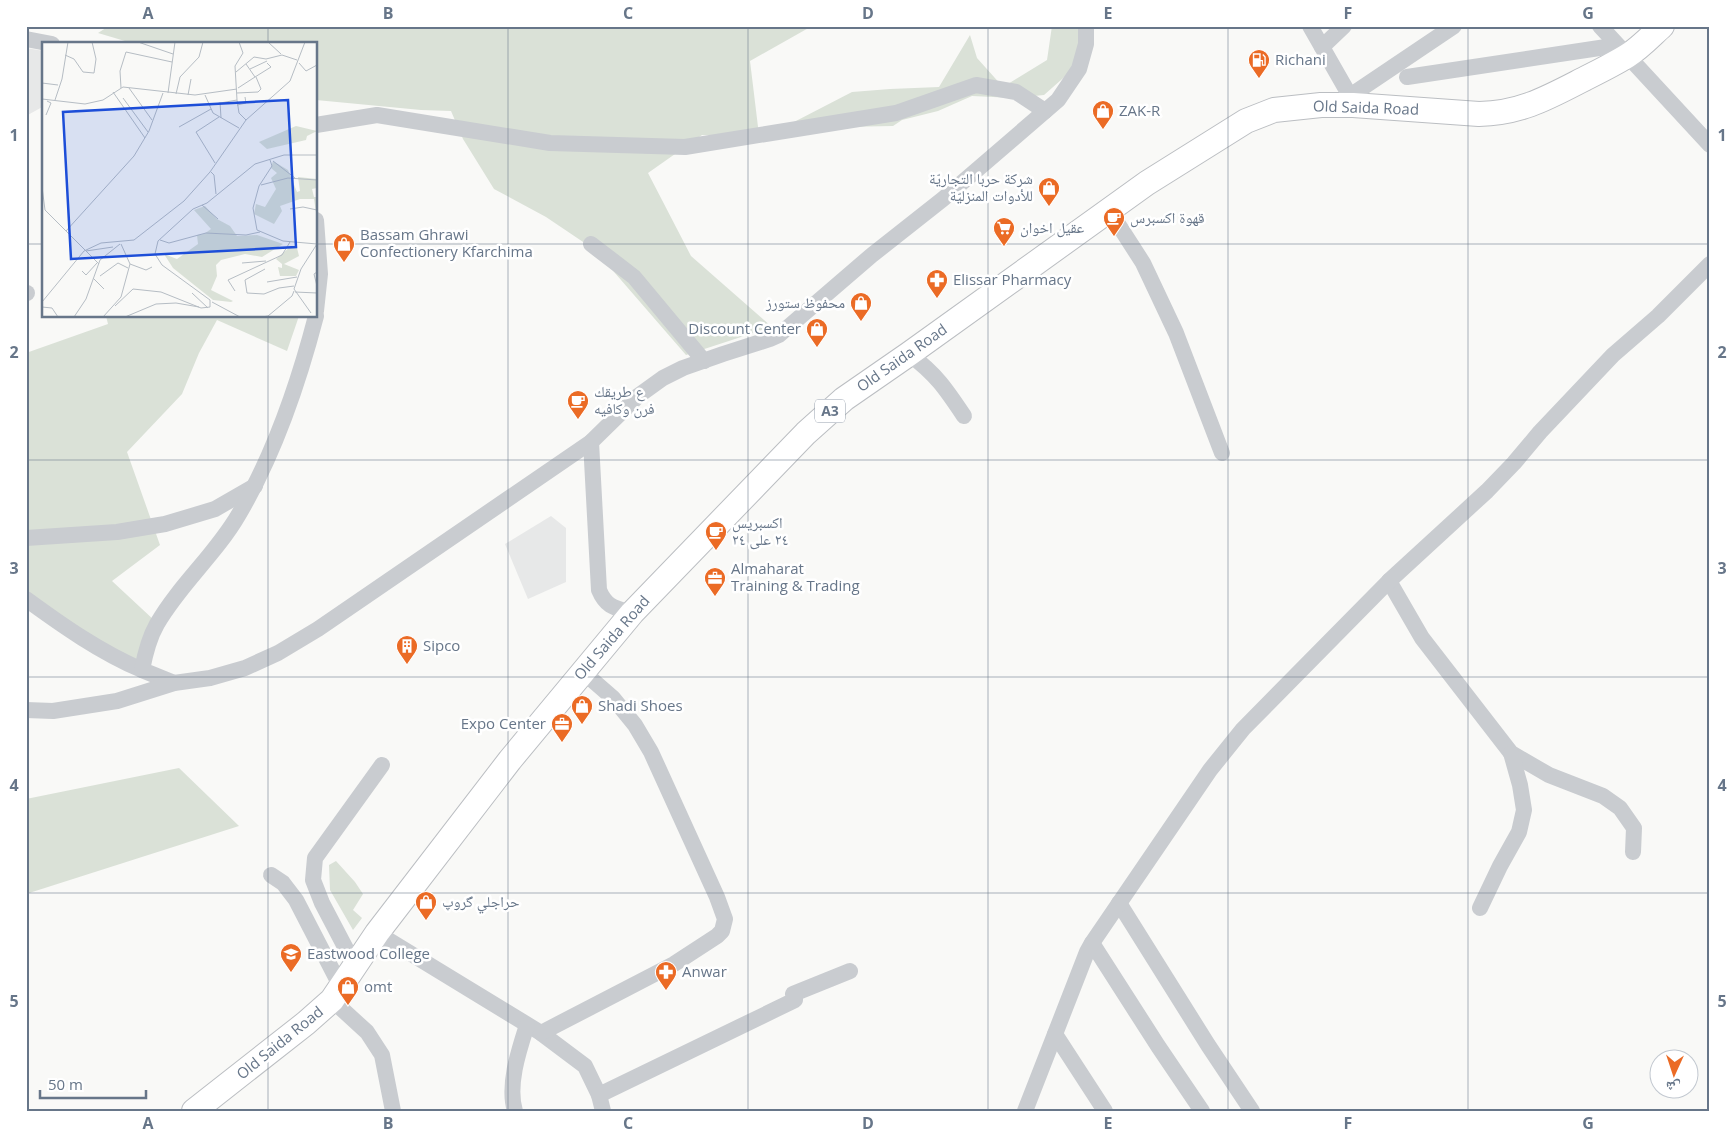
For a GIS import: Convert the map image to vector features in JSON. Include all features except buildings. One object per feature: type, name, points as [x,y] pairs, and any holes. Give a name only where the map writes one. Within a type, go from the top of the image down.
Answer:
[{"type":"highway","name":"Old Saida Road","points":[[194,1111],[306,1023],[337,994],[377,933],[510,760],[632,612],[806,433],[844,399],[1147,183],[1246,121],[1274,110],[1352,101],[1456,113],[1495,113],[1528,106],[1628,56],[1662,26]]},
{"type":"street","points":[[26,710],[52,710],[117,701],[174,683],[210,678],[245,668],[278,653],[318,629],[591,442],[638,396],[663,378],[704,360],[779,335],[872,255],[943,199],[1058,100],[1079,69],[1086,44],[1086,26]]},
{"type":"street","points":[[1310,26],[1352,101],[1454,26]]},
{"type":"street","points":[[1322,47],[1344,26]]},
{"type":"street","points":[[1600,26],[1710,145]]},
{"type":"street","points":[[1407,77],[1606,48],[1628,56]]},
{"type":"street","points":[[318,125],[378,115],[550,143],[685,147],[896,113],[976,85],[1016,92],[1045,111]]},
{"type":"street","points":[[1109,210],[1143,263],[1172,324],[1222,453]]},
{"type":"street","points":[[591,244],[634,277],[704,360]]},
{"type":"street","points":[[318,247],[320,274],[318,292]]},
{"type":"street","points":[[1025,1111],[1092,943],[1210,770],[1243,729],[1389,581],[1487,491],[1613,355],[1658,316],[1710,264]]},
{"type":"street","points":[[142,670],[145,655],[158,624],[181,589],[217,548],[239,515],[255,486],[274,443],[301,371],[315,318]]},
{"type":"street","points":[[909,354],[928,368],[941,382],[964,416]]},
{"type":"street","points":[[591,442],[599,590],[606,602],[612,607],[632,612]]},
{"type":"street","points":[[26,538],[117,532],[165,524],[215,510],[255,486]]},
{"type":"street","points":[[1389,581],[1422,638],[1511,753],[1520,785],[1524,810],[1519,832],[1480,908]]},
{"type":"street","points":[[26,599],[118,660],[174,683]]},
{"type":"street","points":[[515,1111],[512,1102],[517,1057],[534,1029],[674,964],[717,936],[724,926],[725,919],[717,898],[651,752],[635,725],[613,698],[582,671]]},
{"type":"street","points":[[1511,753],[1549,775],[1603,796],[1620,808],[1634,828],[1633,852]]},
{"type":"street","points":[[355,966],[322,903],[313,880],[315,858],[382,765]]},
{"type":"street","points":[[271,875],[282,883],[296,900],[337,994],[367,1032],[382,1055],[393,1111]]},
{"type":"street","points":[[1119,903],[1252,1111]]},
{"type":"street","points":[[377,933],[534,1029],[585,1066],[598,1094],[603,1111]]},
{"type":"street","points":[[1092,943],[1202,1111]]},
{"type":"street","points":[[598,1094],[795,1000],[793,994],[850,971]]},
{"type":"street","points":[[1056,1034],[1106,1111]]},
{"type":"shaded area","points":[[109,26],[812,26],[750,61],[759,135],[702,135],[648,173],[691,256],[772,327],[686,355],[595,250],[546,217],[494,189],[463,139],[451,111],[318,100],[318,42],[128,42],[98,33]]},
{"type":"shaded area","points":[[1052,26],[1083,26],[1078,65],[1044,95],[1014,98],[972,96],[938,111],[902,120],[893,126],[791,128],[794,122],[852,92],[939,87],[970,35],[977,58],[1003,87],[1047,60]]},
{"type":"shaded area","points":[[26,48],[42,51],[42,107],[26,116]]},
{"type":"shaded area","points":[[106,318],[298,318],[287,351],[217,320],[199,353],[182,394],[127,452],[160,545],[112,581],[155,621],[144,670],[26,595],[26,353],[108,324]]},
{"type":"shaded area","points":[[551,516],[566,528],[566,582],[528,599],[505,544]]},
{"type":"shaded area","points":[[179,768],[239,826],[26,894],[26,799]]},
{"type":"shaded area","points":[[336,861],[363,894],[353,910],[362,918],[353,930],[330,890],[329,865]]},
{"type":"place","name":"Richani","points":[[1259,79]]},
{"type":"place","name":"ZAK-R","points":[[1103,130]]},
{"type":"place","name":"شركة حربا التجاريّة للأدوات المنزليّة","points":[[1049,207]]},
{"type":"place","name":"قهوة اكسبرس","points":[[1114,237]]},
{"type":"place","name":"عقيل اخوان","points":[[1004,247]]},
{"type":"place","name":"Bassam Ghrawi Confectionery Kfarchima","points":[[344,263]]},
{"type":"place","name":"Elissar Pharmacy","points":[[937,299]]},
{"type":"place","name":"محفوظ ستورز","points":[[861,322]]},
{"type":"place","name":"Discount Center","points":[[817,348]]},
{"type":"place","name":"ع طريقك فرن وكافيه","points":[[578,420]]},
{"type":"place","name":"اكسبريس ٢٤ على ٢٤","points":[[716,551]]},
{"type":"place","name":"Almaharat Training & Trading","points":[[715,597]]},
{"type":"place","name":"Sipco","points":[[407,665]]},
{"type":"place","name":"Shadi Shoes","points":[[582,725]]},
{"type":"place","name":"Expo Center","points":[[562,743]]},
{"type":"place","name":"حراجلي گروپ","points":[[426,921]]},
{"type":"place","name":"Eastwood College","points":[[291,973]]},
{"type":"place","name":"Anwar","points":[[666,991]]},
{"type":"place","name":"omt","points":[[348,1006]]}]
